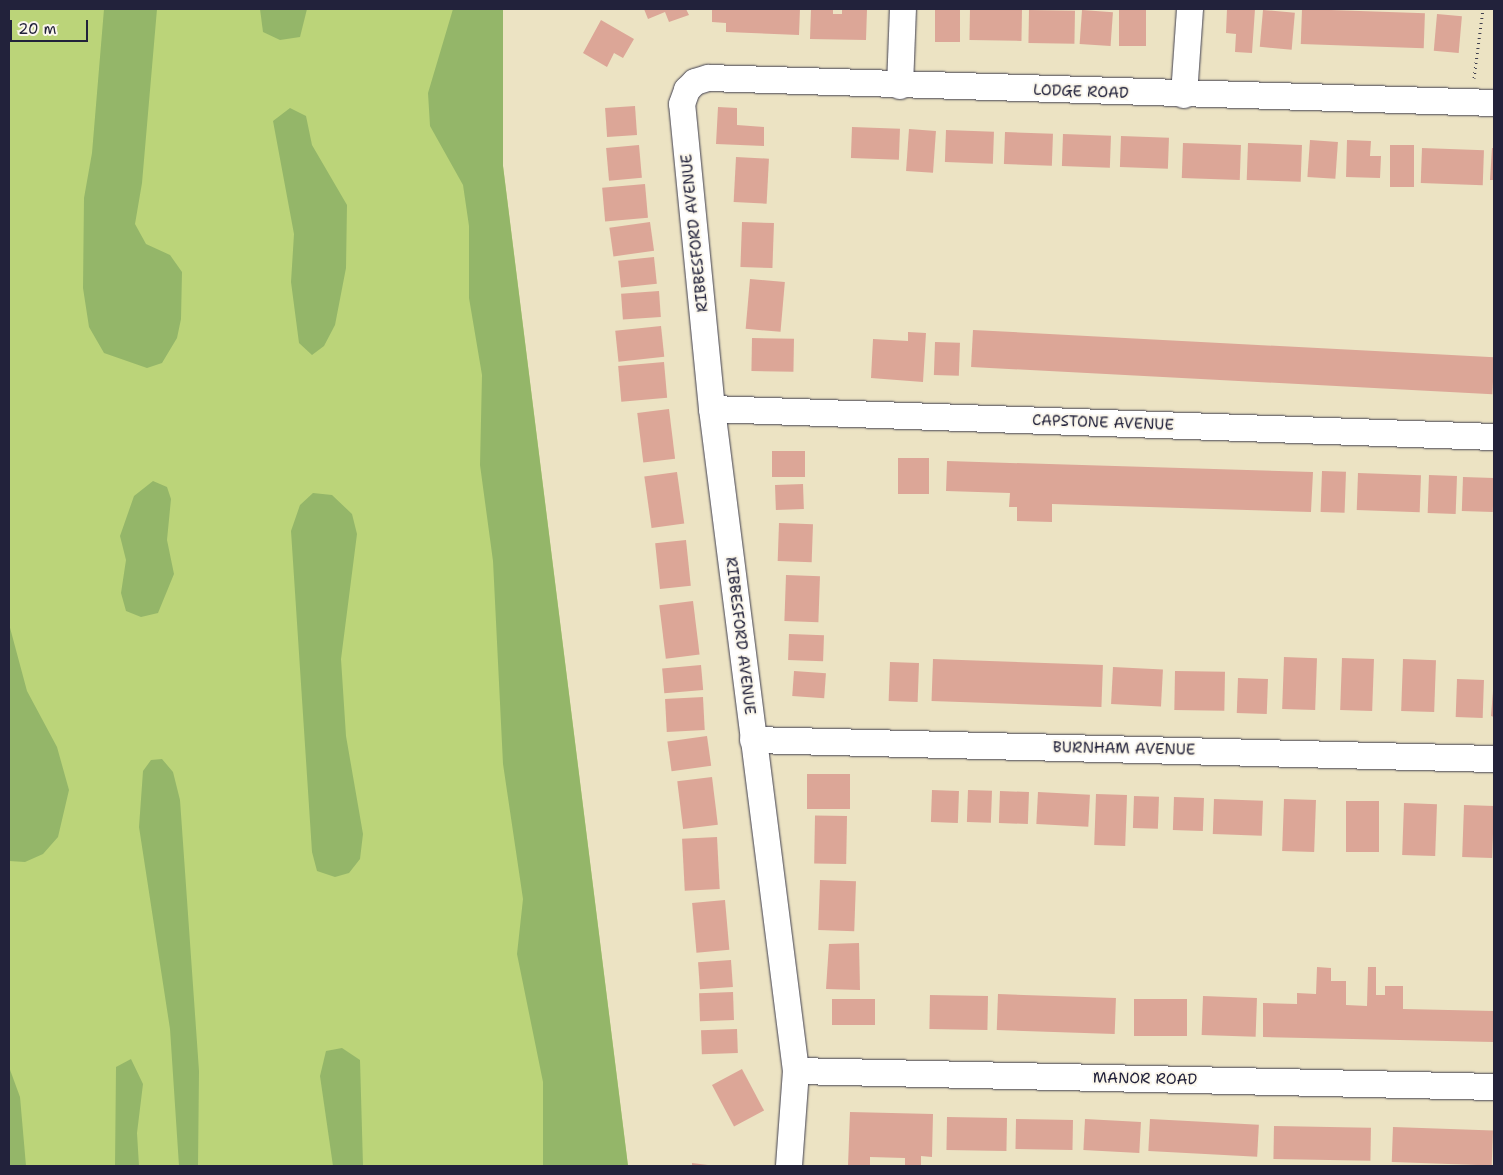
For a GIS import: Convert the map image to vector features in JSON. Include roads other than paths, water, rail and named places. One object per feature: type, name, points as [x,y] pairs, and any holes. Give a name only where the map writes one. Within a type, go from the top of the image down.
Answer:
[{"type":"street","points":[[900,86],[903,9]]},
{"type":"street","points":[[1184,95],[1190,9]]},
{"type":"street","name":"LODGE ROAD","points":[[682,104],[695,82],[708,78],[1184,95],[1483,102]]},
{"type":"street","name":"RIBBESFORD AVENUE","points":[[682,104],[712,409],[796,1071],[788,1166]]},
{"type":"street","name":"CAPSTONE AVENUE","points":[[712,409],[1494,436]]},
{"type":"street","name":"BURNHAM AVENUE","points":[[753,740],[1494,759]]},
{"type":"street","name":"MANOR ROAD","points":[[796,1071],[1494,1087]]}]
